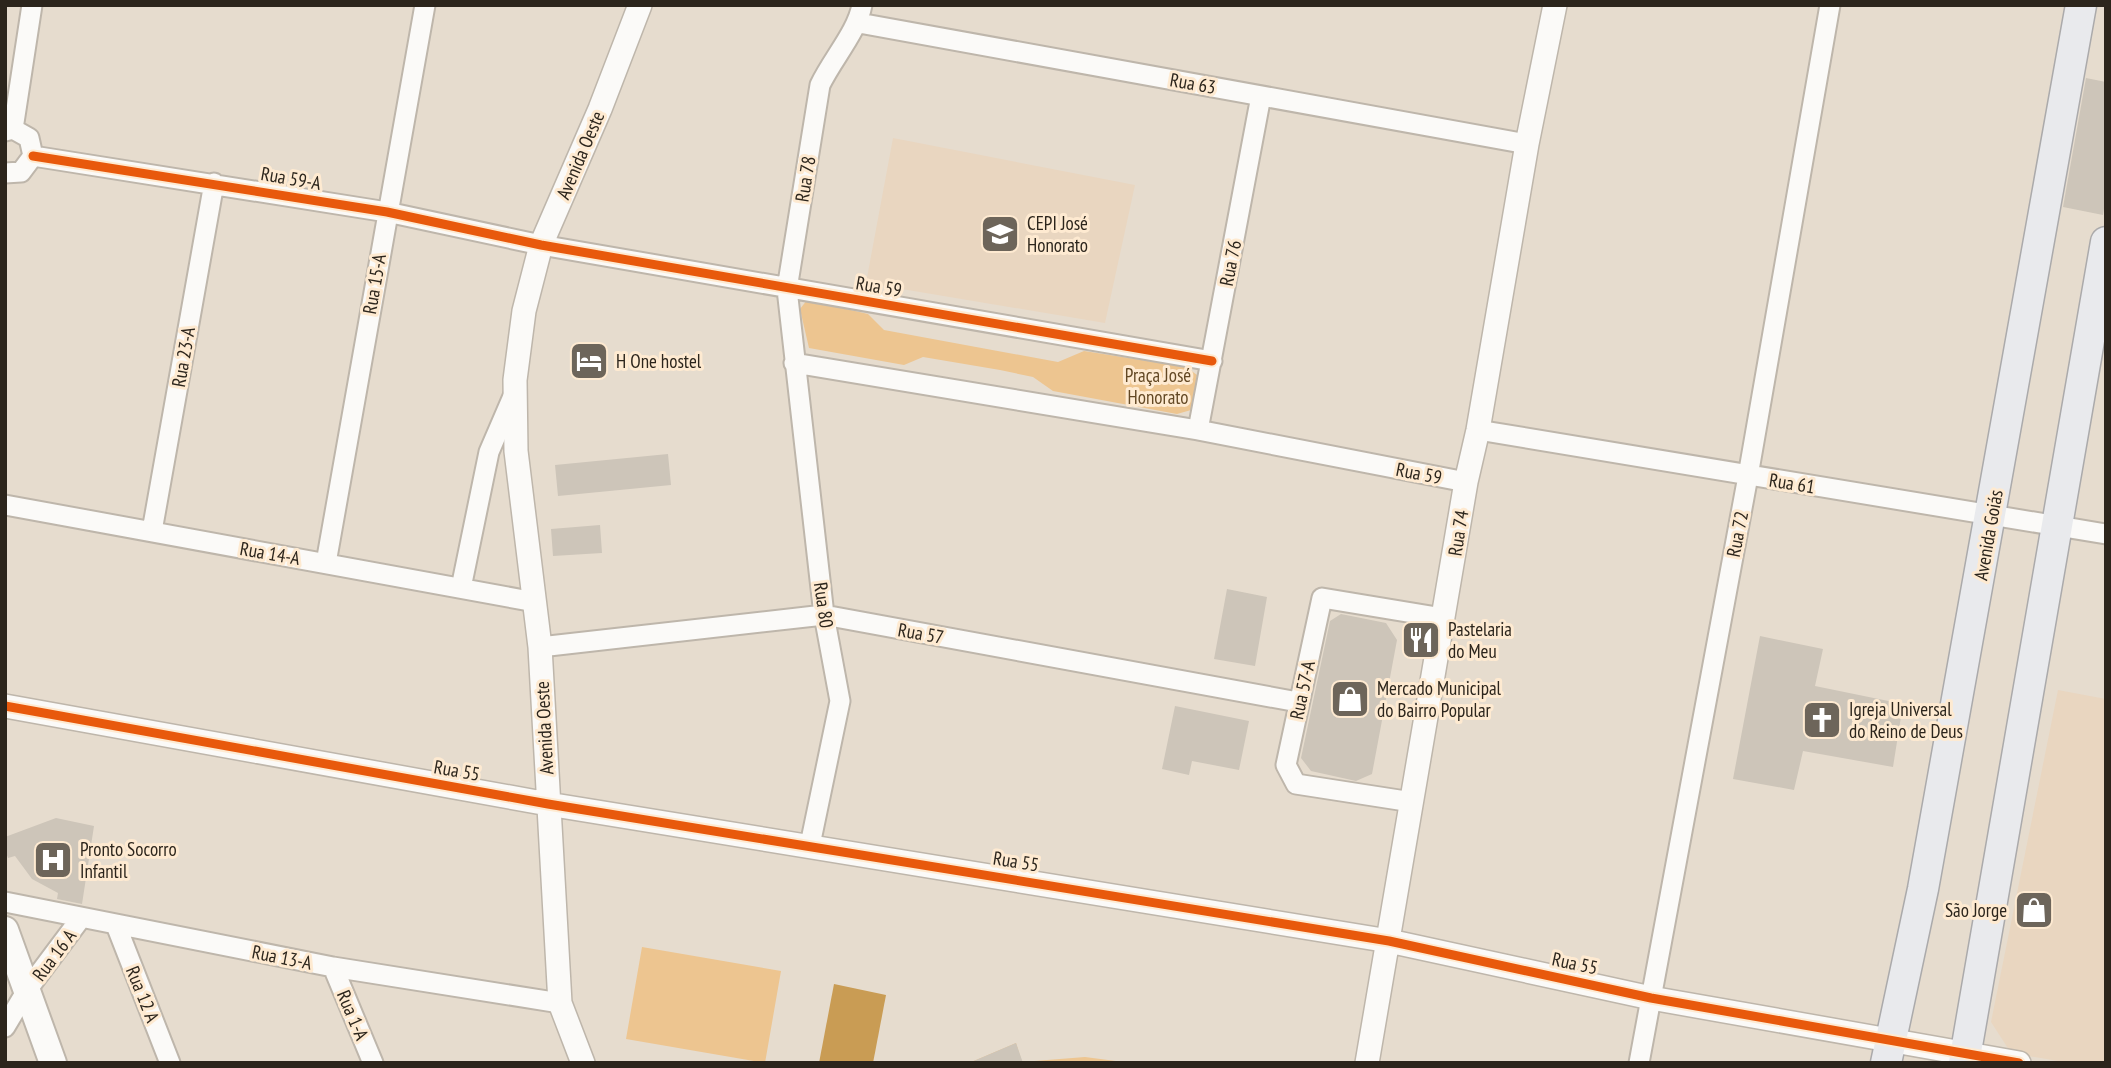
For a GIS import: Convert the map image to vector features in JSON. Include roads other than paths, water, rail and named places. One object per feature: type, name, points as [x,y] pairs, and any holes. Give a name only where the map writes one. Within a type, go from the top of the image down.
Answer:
[{"type":"main road","name":"Avenida Goiás","points":[[1888,1051],[1919,912],[2081,5]]},
{"type":"main road","points":[[1965,1058],[2106,242]]},
{"type":"main road","points":[[5,930],[53,1063]]},
{"type":"street","points":[[5,174],[21,172],[33,156],[29,138],[9,130],[32,5]]},
{"type":"street","name":"Rua 15-A","points":[[326,563],[425,5]]},
{"type":"street","name":"Avenida Oeste","points":[[583,1063],[560,1003],[540,646],[516,451],[515,390],[524,311],[541,245],[600,109],[640,5]]},
{"type":"street","name":"Rua 74","points":[[1367,1063],[1466,482],[1478,430],[1527,144],[1555,5]]},
{"type":"street","name":"Rua 72","points":[[1639,1063],[1748,475],[1830,5]]},
{"type":"street","name":"Rua 63","points":[[860,14],[1261,96],[1527,144]]},
{"type":"street","name":"Rua 78","points":[[794,363],[787,289],[820,85],[832,59],[860,14]]},
{"type":"street","name":"Rua 76","points":[[1198,430],[1261,96]]},
{"type":"street","name":"Rua 59-A","points":[[33,156],[387,212],[541,245]]},
{"type":"street","name":"Rua 23-A","points":[[152,531],[214,183]]},
{"type":"street","name":"Rua 59","points":[[541,245],[1212,361]]},
{"type":"street","name":"Rua 59","points":[[794,363],[1198,430],[1466,482]]},
{"type":"street","name":"Rua 80","points":[[794,363],[824,615],[840,701],[810,845]]},
{"type":"street","name":"Avenida Oeste","points":[[461,588],[489,452],[515,390]]},
{"type":"street","name":"Rua 61","points":[[1478,430],[2106,534]]},
{"type":"street","name":"Rua 14-A","points":[[5,505],[535,602]]},
{"type":"street","name":"Rua 57-A","points":[[1412,802],[1296,784],[1286,765],[1322,598],[1443,618]]},
{"type":"street","name":"Rua 57","points":[[540,646],[824,615],[1298,702]]},
{"type":"street","name":"Rua 55","points":[[5,706],[548,804],[1389,941],[1888,1051],[2019,1063]]},
{"type":"street","name":"Rua 13-A","points":[[5,902],[332,967],[560,1003]]},
{"type":"street","name":"Rua 16 A","points":[[5,1027],[27,990],[81,918]]},
{"type":"street","name":"Rua 12 A","points":[[116,925],[170,1063]]},
{"type":"street","name":"Rua 1-A","points":[[332,967],[373,1063]]},
{"type":"place","name":"CEPI José Honorato","points":[[1000,234]]},
{"type":"place","name":"H One hostel","points":[[589,361]]},
{"type":"place","name":"Pastelaria do Meu","points":[[1421,640]]},
{"type":"place","name":"Mercado Municipal do Bairro Popular","points":[[1350,699]]},
{"type":"place","name":"Igreja Universal do Reino de Deus","points":[[1822,720]]},
{"type":"place","name":"Pronto Socorro Infantil","points":[[53,860]]},
{"type":"place","name":"São Jorge","points":[[2034,910]]},
{"type":"park label","name":"Praça José Honorato","points":[[1158,386]]}]
